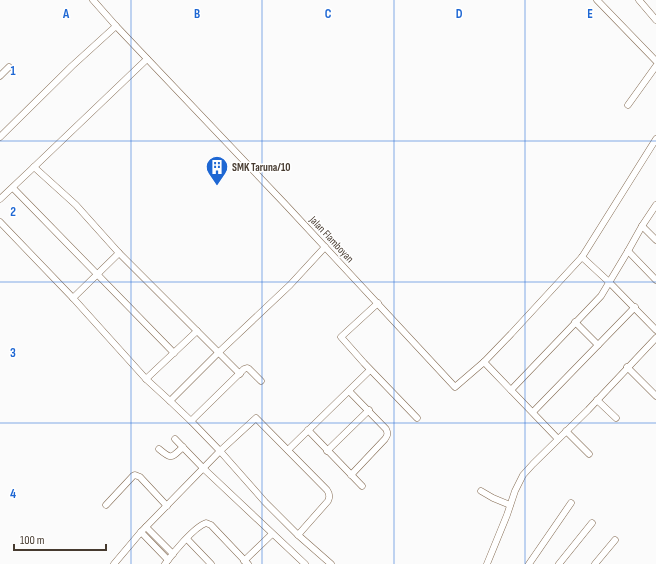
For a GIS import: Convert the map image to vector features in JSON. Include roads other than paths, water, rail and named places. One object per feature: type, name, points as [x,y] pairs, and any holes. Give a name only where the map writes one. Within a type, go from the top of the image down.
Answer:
[{"type":"street","name":"Jalan Flamboyan","points":[[93,0],[455,387],[484,362]]},
{"type":"street","points":[[597,0],[656,61]]},
{"type":"street","points":[[639,0],[656,20]]},
{"type":"street","points":[[0,137],[72,66],[116,26]]},
{"type":"street","points":[[0,200],[147,59]]},
{"type":"street","points":[[628,106],[656,66]]},
{"type":"street","points":[[0,76],[9,67]]},
{"type":"street","points":[[558,439],[484,362],[582,257],[656,139]]},
{"type":"street","points":[[34,167],[76,206],[119,253],[240,374]]},
{"type":"street","points":[[13,188],[174,353]]},
{"type":"street","points":[[511,390],[601,296],[656,205]]},
{"type":"street","points":[[0,222],[73,298],[146,379],[220,451],[265,502],[331,564]]},
{"type":"street","points":[[642,226],[656,240]]},
{"type":"street","points":[[170,401],[290,285],[325,247]]},
{"type":"street","points":[[628,251],[656,280]]},
{"type":"street","points":[[73,298],[119,253]]},
{"type":"street","points":[[582,257],[656,330]]},
{"type":"street","points":[[378,303],[341,337],[370,370],[417,418]]},
{"type":"street","points":[[533,412],[634,307]]},
{"type":"street","points":[[575,322],[598,345]]},
{"type":"street","points":[[146,379],[197,331]]},
{"type":"street","points":[[487,564],[507,515],[516,487],[523,475],[533,464],[555,446],[558,439],[656,338]]},
{"type":"street","points":[[627,367],[656,396]]},
{"type":"street","points":[[190,421],[244,369],[249,369],[261,381]]},
{"type":"street","points":[[288,450],[370,370]]},
{"type":"street","points":[[349,391],[386,429],[388,436],[351,475]]},
{"type":"street","points":[[597,400],[616,418]]},
{"type":"street","points":[[327,450],[369,410]]},
{"type":"street","points":[[114,564],[140,532],[220,451],[256,418],[327,490],[330,495],[328,501],[298,534]]},
{"type":"street","points":[[308,430],[362,486]]},
{"type":"street","points":[[566,431],[589,454]]},
{"type":"street","points":[[175,439],[203,468],[305,564]]},
{"type":"street","points":[[159,449],[170,457],[175,455],[183,447]]},
{"type":"street","points":[[106,505],[135,475],[140,477],[167,506]]},
{"type":"street","points":[[481,492],[510,505]]},
{"type":"street","points":[[529,564],[571,503]]},
{"type":"street","points":[[140,532],[166,562],[199,527],[206,523],[210,525],[246,563],[272,534]]},
{"type":"street","points":[[559,564],[592,523]]},
{"type":"street","points":[[146,527],[173,554]]},
{"type":"street","points":[[187,539],[211,564]]},
{"type":"street","points":[[595,564],[615,540]]},
{"type":"place","name":"SMK Taruna/10","points":[[217,186]]}]
